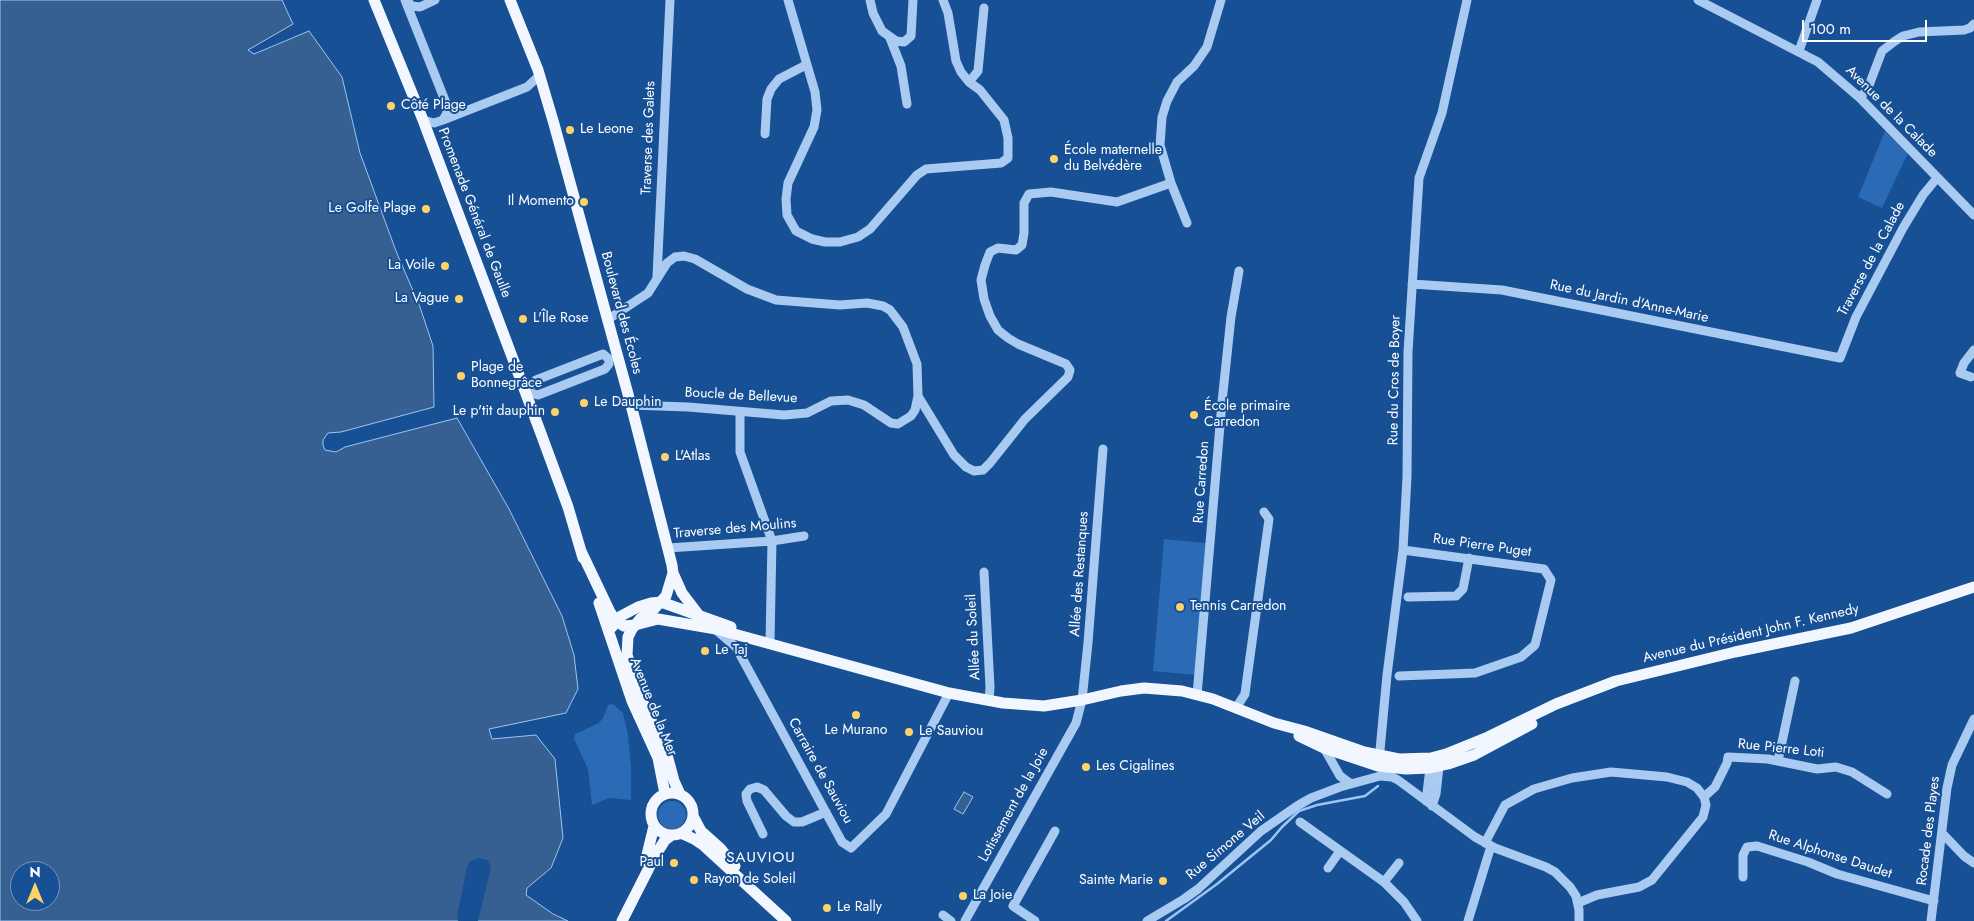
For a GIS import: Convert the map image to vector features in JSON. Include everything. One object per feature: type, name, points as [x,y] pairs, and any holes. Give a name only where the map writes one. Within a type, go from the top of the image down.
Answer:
[{"type":"main road","name":"Promenade Général de Gaulle","points":[[374,0],[423,120],[526,392],[568,507],[609,633]]},
{"type":"main road","name":"Boulevard des Écoles","points":[[510,0],[539,76],[607,320],[613,357],[631,406],[673,573],[682,593],[700,615]]},
{"type":"main road","name":"Promenade Général de Gaulle","points":[[581,551],[616,621]]},
{"type":"main road","points":[[616,621],[624,626],[635,625],[661,602],[668,591],[673,573]]},
{"type":"main road","name":"Avenue du Président John F. Kennedy","points":[[1274,723],[1304,731],[1356,750],[1379,761],[1415,759],[1446,754],[1488,737],[1556,704],[1616,681],[1735,652],[1851,628],[1974,586]]},
{"type":"main road","name":"Avenue du Président John F. Kennedy","points":[[1938,599],[1974,595]]},
{"type":"main road","name":"Avenue du Président John F. Kennedy","points":[[661,602],[785,648]]},
{"type":"main road","points":[[609,633],[621,616],[638,607],[661,602]]},
{"type":"main road","name":"Avenue du Président John F. Kennedy","points":[[635,625],[658,619],[716,629],[949,693],[988,701],[1044,706],[1144,688],[1197,695],[1274,723],[1324,748],[1406,769],[1434,766],[1474,755],[1559,709],[1572,699]]},
{"type":"main road","name":"Avenue de la Mer","points":[[635,625],[628,637],[629,664],[640,696],[667,755],[674,781],[680,794]]},
{"type":"main road","name":"Avenue de la Mer","points":[[609,633],[632,701],[658,758],[665,794]]},
{"type":"main road","points":[[774,910],[765,897],[728,860],[720,848],[701,831],[693,816],[691,805],[685,797],[680,794],[665,794],[656,800],[652,805],[650,816],[654,826],[662,833],[676,834],[694,839],[703,845],[786,921]]},
{"type":"main road","points":[[622,921],[655,856],[666,840],[688,828],[693,816]]},
{"type":"main road","points":[[634,895],[649,852],[654,826]]},
{"type":"street","points":[[405,0],[446,103],[447,113],[443,120]]},
{"type":"street","points":[[405,0],[412,6],[420,7],[435,0]]},
{"type":"street","name":"Traverse des Galets","points":[[657,278],[670,0]]},
{"type":"street","points":[[788,0],[814,92],[817,110],[814,127],[788,183],[787,215],[796,231],[812,239],[825,242],[840,242],[858,237],[870,229],[917,175],[926,169],[1001,163],[1008,158],[1008,138],[1004,120],[980,90],[969,82],[961,72],[956,61],[948,13],[943,0]]},
{"type":"street","points":[[870,0],[873,13],[882,31],[896,41],[904,42],[911,36],[913,0]]},
{"type":"street","points":[[1187,223],[1171,183],[1160,145],[1162,117],[1167,101],[1177,82],[1194,66],[1207,47],[1220,0]]},
{"type":"street","name":"Rue du Cros de Boyer","points":[[1379,761],[1385,693],[1403,550],[1407,477],[1408,352],[1419,178],[1442,112],[1467,0]]},
{"type":"street","name":"Avenue de la Calade","points":[[1698,0],[1818,62],[1860,98],[1974,216]]},
{"type":"street","points":[[1798,51],[1817,0]]},
{"type":"street","points":[[969,82],[978,72],[984,8]]},
{"type":"street","points":[[1860,98],[1868,88],[1882,51],[1894,41],[1903,36],[1919,32],[1964,30],[1974,24]]},
{"type":"street","points":[[889,36],[901,66],[907,104]]},
{"type":"street","points":[[765,134],[767,99],[771,89],[779,79],[806,65]]},
{"type":"street","points":[[423,120],[434,123],[443,120],[527,87],[539,76]]},
{"type":"street","name":"Traverse de la Calade","points":[[1840,358],[1856,317],[1903,228],[1922,194],[1937,178]]},
{"type":"street","points":[[918,396],[954,455],[974,471],[983,470],[1025,418],[1068,378],[1070,370],[1066,364],[1008,338],[998,330],[990,316],[984,299],[981,280],[990,252],[998,248],[1016,250],[1022,244],[1024,203],[1029,194],[1051,192],[1117,202],[1171,183]]},
{"type":"street","name":"Boucle de Bellevue","points":[[607,320],[648,293],[667,263],[684,256],[695,259],[747,290],[776,300],[806,304],[867,303],[883,306],[890,310],[903,327],[917,364],[918,396],[915,410],[911,416],[898,424],[891,423],[864,405],[848,400],[830,401],[806,413],[784,415],[660,405],[631,406]]},
{"type":"street","name":"Rue Carredon","points":[[1197,695],[1222,402],[1231,317],[1239,271]]},
{"type":"street","name":"Rue du Jardin d'Anne-Marie","points":[[1412,284],[1502,290],[1840,358]]},
{"type":"street","points":[[1971,377],[1960,373],[1964,363],[1974,350]]},
{"type":"street","points":[[604,354],[613,357],[605,369],[538,395],[526,392],[536,380],[604,354]]},
{"type":"street","points":[[740,412],[740,452],[772,541],[770,642]]},
{"type":"street","name":"Allée des Restanques","points":[[1082,700],[1103,449]]},
{"type":"street","points":[[1241,710],[1247,701],[1245,694],[1269,519],[1264,512]]},
{"type":"street","name":"Traverse des Moulins","points":[[668,548],[772,541],[804,536]]},
{"type":"street","name":"Rue Pierre Puget","points":[[1398,676],[1475,673],[1521,657],[1535,645],[1551,580],[1544,569],[1403,550]]},
{"type":"street","points":[[1408,597],[1456,596],[1463,589],[1469,558]]},
{"type":"street","name":"Allée du Soleil","points":[[984,572],[989,682],[988,701]]},
{"type":"street","name":"Carraire de Sauviou","points":[[716,629],[736,647],[842,842],[850,848],[886,814],[949,693]]},
{"type":"street","points":[[736,647],[746,637]]},
{"type":"street","points":[[1778,761],[1795,682]]},
{"type":"street","name":"Lotissement de la Joie","points":[[965,921],[1076,723],[1082,700]]},
{"type":"street","name":"Rocade des Playes","points":[[1931,921],[1947,788],[1952,765],[1974,719]]},
{"type":"street","points":[[1324,748],[1340,776],[1351,784]]},
{"type":"street","points":[[1429,803],[1434,766],[1446,754]]},
{"type":"street","name":"Rue Pierre Loti","points":[[1704,797],[1715,787],[1727,764],[1728,757],[1760,758],[1818,769],[1836,767],[1852,772],[1887,794]]},
{"type":"street","points":[[1415,759],[1434,766]]},
{"type":"street","points":[[1468,921],[1488,844],[1505,805],[1534,789],[1572,778],[1611,772],[1667,777],[1697,788],[1704,797],[1706,805],[1703,817],[1652,880],[1639,887],[1597,895],[1578,903],[1579,921]]},
{"type":"street","name":"Rue Simone Veil","points":[[1147,921],[1191,894],[1216,874],[1232,856],[1261,831],[1297,806],[1311,798],[1380,776],[1392,777],[1466,831],[1488,844],[1546,866],[1556,872],[1570,887],[1578,903]]},
{"type":"street","points":[[763,834],[747,801],[746,794],[750,789],[757,787],[764,790],[786,816],[794,822],[802,822],[826,812]]},
{"type":"street","points":[[1300,822],[1384,882],[1404,902],[1417,921]]},
{"type":"street","points":[[1035,921],[1014,906],[1055,831]]},
{"type":"street","points":[[1942,833],[1964,856],[1974,863]]},
{"type":"street","name":"Rue Alphonse Daudet","points":[[1743,877],[1743,855],[1747,847],[1757,846],[1780,852],[1837,874],[1934,901]]},
{"type":"street","points":[[1328,868],[1340,851]]},
{"type":"street","points":[[1384,882],[1399,863]]},
{"type":"street","points":[[943,915],[952,921]]},
{"type":"shaded area","points":[[0,0],[282,0],[293,24],[248,50],[254,54],[309,31],[342,77],[360,153],[396,251],[420,307],[433,346],[434,407],[341,432],[328,433],[323,440],[323,445],[325,450],[336,452],[345,447],[457,418],[509,509],[562,616],[574,655],[578,689],[566,713],[489,729],[492,739],[536,735],[555,759],[563,838],[551,868],[527,888],[526,895],[553,914],[568,921],[0,921]]},
{"type":"shaded area","points":[[1885,131],[1908,153],[1882,208],[1858,197]]},
{"type":"shaded area","name":"Tennis Carredon","points":[[1164,539],[1206,543],[1196,675],[1153,671]]},
{"type":"shaded area","points":[[613,704],[623,713],[628,735],[631,767],[631,800],[609,798],[592,805],[588,769],[574,739],[575,734],[599,723],[608,705]]},
{"type":"shaded area","points":[[964,792],[973,797],[963,814],[954,809]]},
{"type":"shaded area","points":[[672,801],[682,805],[686,815],[682,825],[672,829],[662,825],[658,815],[662,805]]},
{"type":"pier","points":[[479,858],[488,860],[491,868],[478,921],[458,921],[457,916],[467,867],[470,861]]},
{"type":"waterway","points":[[1166,921],[1217,884],[1271,840],[1299,811],[1317,805],[1365,796],[1378,786]]},
{"type":"place","name":"Côté Plage","points":[[391,106]]},
{"type":"place","name":"Le Leone","points":[[570,130]]},
{"type":"place","name":"École maternelle du Belvédère","points":[[1054,159]]},
{"type":"place","name":"Il Momento","points":[[584,202]]},
{"type":"place","name":"Le Golfe Plage","points":[[426,209]]},
{"type":"place","name":"La Voile","points":[[445,266]]},
{"type":"place","name":"La Vague","points":[[459,299]]},
{"type":"place","name":"L'Île Rose","points":[[523,319]]},
{"type":"place","name":"Plage de Bonnegrâce","points":[[461,376]]},
{"type":"place","name":"Le Dauphin","points":[[584,403]]},
{"type":"place","name":"Le p'tit dauphin","points":[[555,412]]},
{"type":"place","name":"École primaire Carredon","points":[[1194,415]]},
{"type":"place","name":"L'Atlas","points":[[665,457]]},
{"type":"place","name":"Tennis Carredon","points":[[1180,607]]},
{"type":"place","name":"Le Taj","points":[[705,651]]},
{"type":"place","name":"Le Murano","points":[[856,715]]},
{"type":"place","name":"Le Sauviou","points":[[909,732]]},
{"type":"place","name":"Les Cigalines","points":[[1086,767]]},
{"type":"place","name":"Paul","points":[[674,863]]},
{"type":"place","name":"Rayon de Soleil","points":[[694,880]]},
{"type":"place","name":"Sainte Marie","points":[[1163,881]]},
{"type":"place","name":"La Joie","points":[[963,896]]},
{"type":"place","name":"Le Rally","points":[[827,908]]},
{"type":"district","name":"SAUVIOU","points":[[761,858]]}]
